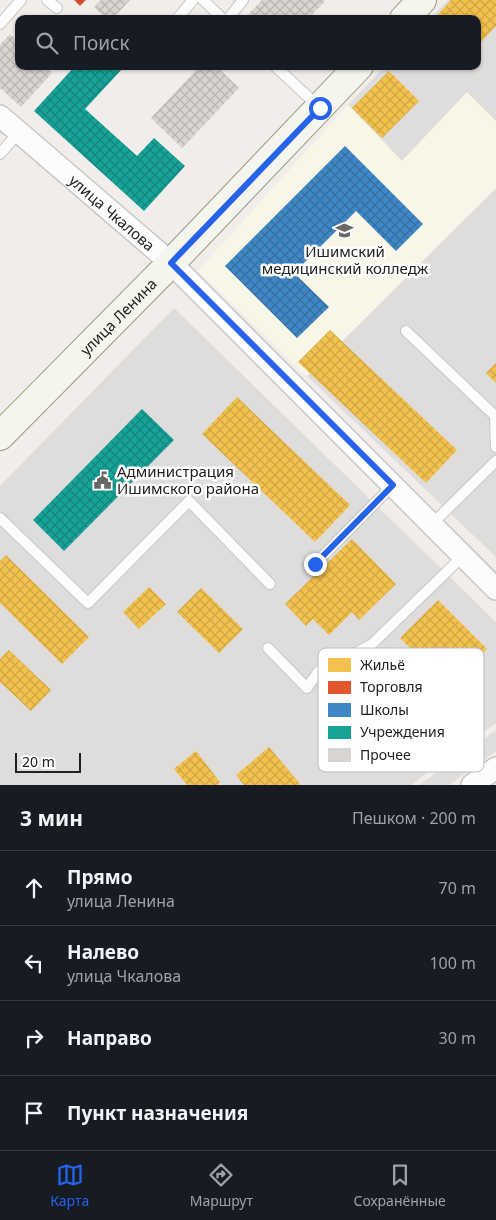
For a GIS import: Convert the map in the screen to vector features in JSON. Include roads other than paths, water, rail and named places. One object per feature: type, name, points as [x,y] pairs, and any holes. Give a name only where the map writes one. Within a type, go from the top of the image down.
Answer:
[{"type":"street","points":[[408,15],[422,0]]},
{"type":"street","name":"улица Ленина","points":[[0,436],[171,263],[355,70]]},
{"type":"street","name":"улица Чкалова","points":[[0,116],[171,263],[496,589]]},
{"type":"street","points":[[472,785],[496,768]]},
{"type":"lane","points":[[0,24],[21,0]]},
{"type":"lane","points":[[47,0],[57,8]]},
{"type":"lane","points":[[180,15],[193,0]]},
{"type":"lane","points":[[202,0],[219,15]]},
{"type":"lane","points":[[231,15],[243,0]]},
{"type":"lane","points":[[278,70],[320,108]]},
{"type":"lane","points":[[0,154],[19,132]]},
{"type":"lane","points":[[406,331],[495,416],[496,447]]},
{"type":"lane","points":[[432,524],[496,461]]},
{"type":"lane","points":[[315,564],[393,485]]},
{"type":"lane","points":[[0,518],[88,603],[190,501],[270,584]]},
{"type":"lane","points":[[365,648],[371,645],[463,556]]},
{"type":"lane","points":[[268,648],[307,688],[318,672]]},
{"type":"place","name":"Ишимский медицинский колледж","points":[[345,230]]},
{"type":"place","name":"Администрация Ишимского района","points":[[103,480]]}]
